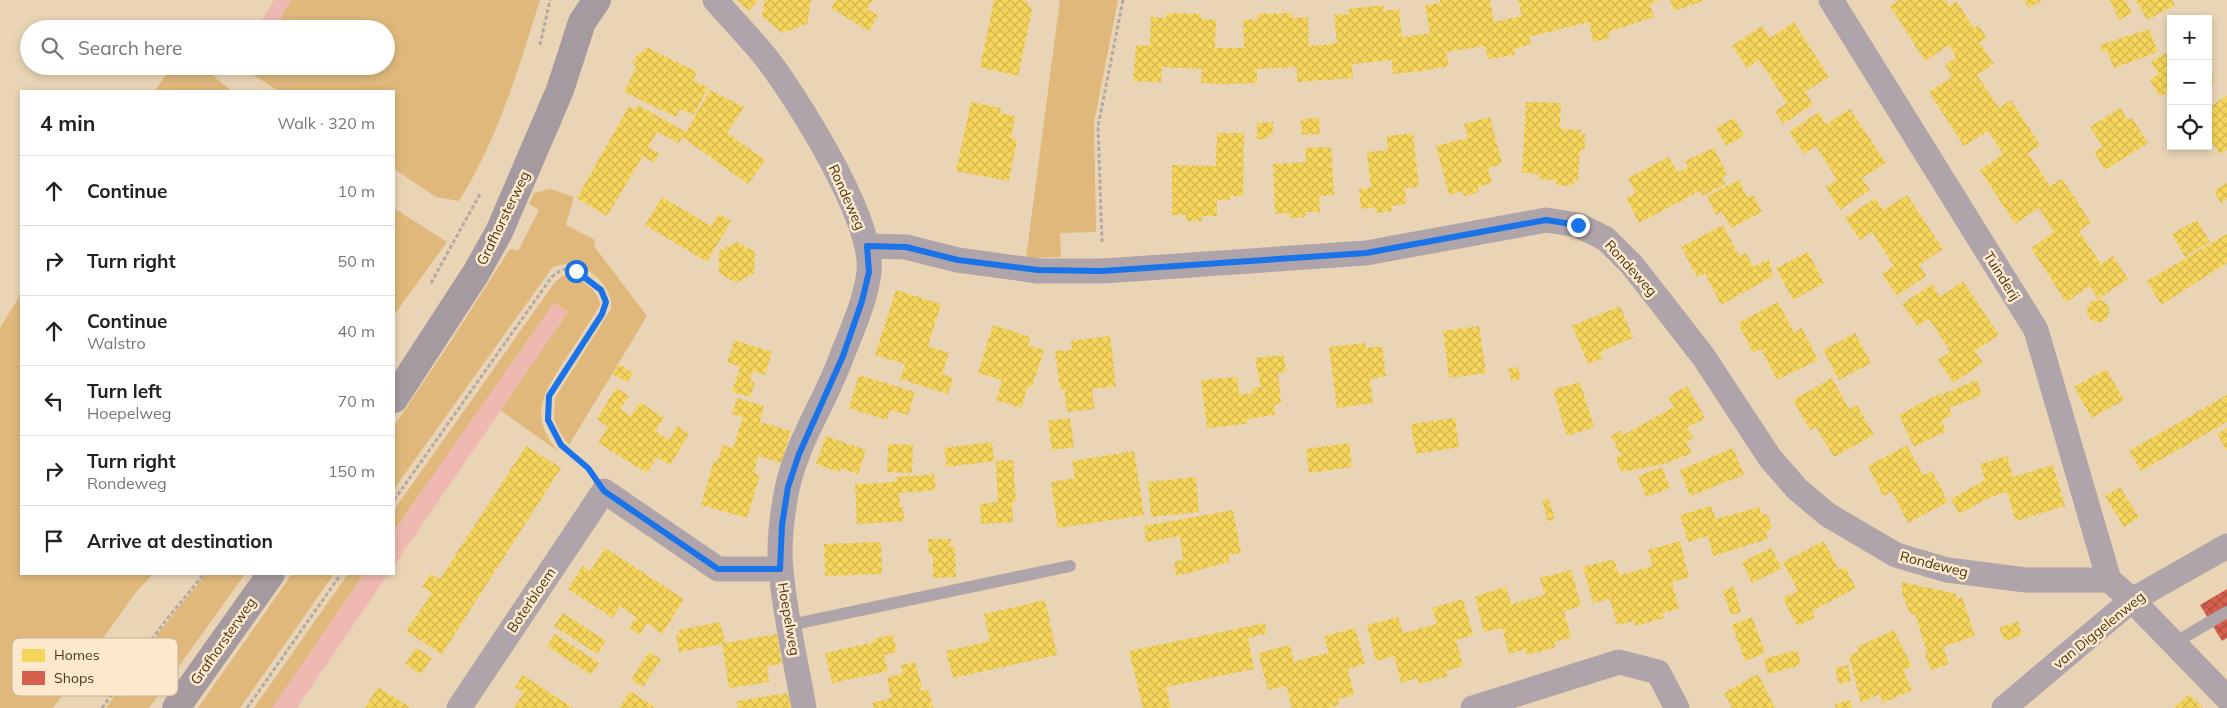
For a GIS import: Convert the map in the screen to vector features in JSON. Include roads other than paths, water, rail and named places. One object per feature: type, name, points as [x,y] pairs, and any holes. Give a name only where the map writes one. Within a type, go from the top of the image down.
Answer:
[{"type":"main road","name":"Grafhorsterweg","points":[[395,398],[476,273],[499,232],[560,90],[587,7]]},
{"type":"main road","name":"Grafhorsterweg","points":[[176,708],[270,575]]},
{"type":"street","name":"Rondeweg","points":[[715,0],[764,55],[785,84],[828,154],[858,218],[867,246],[906,247],[958,260],[1038,270],[1102,271],[1366,253],[1546,220],[1578,225],[1606,239],[1632,265],[1703,356],[1770,458],[1797,489],[1828,515],[1896,555],[1947,570],[2026,580],[2109,580]]},
{"type":"street","name":"Tuinderij","points":[[1831,0],[2036,330],[2109,580]]},
{"type":"street","name":"Hoepelweg","points":[[804,708],[780,569],[782,525],[788,487],[799,454],[843,356],[862,301],[869,272],[867,246]]},
{"type":"street","name":"Boterbloem","points":[[459,708],[604,491],[718,569],[780,569]]},
{"type":"street","name":"van Diggelenweg","points":[[2004,708],[2132,600],[2227,546]]},
{"type":"street","points":[[2109,580],[2132,600],[2227,698]]},
{"type":"street","points":[[1473,708],[1619,662],[1658,672],[1677,708]]},
{"type":"lane","points":[[790,625],[1070,566]]},
{"type":"lane","points":[[2174,642],[2227,612]]}]
